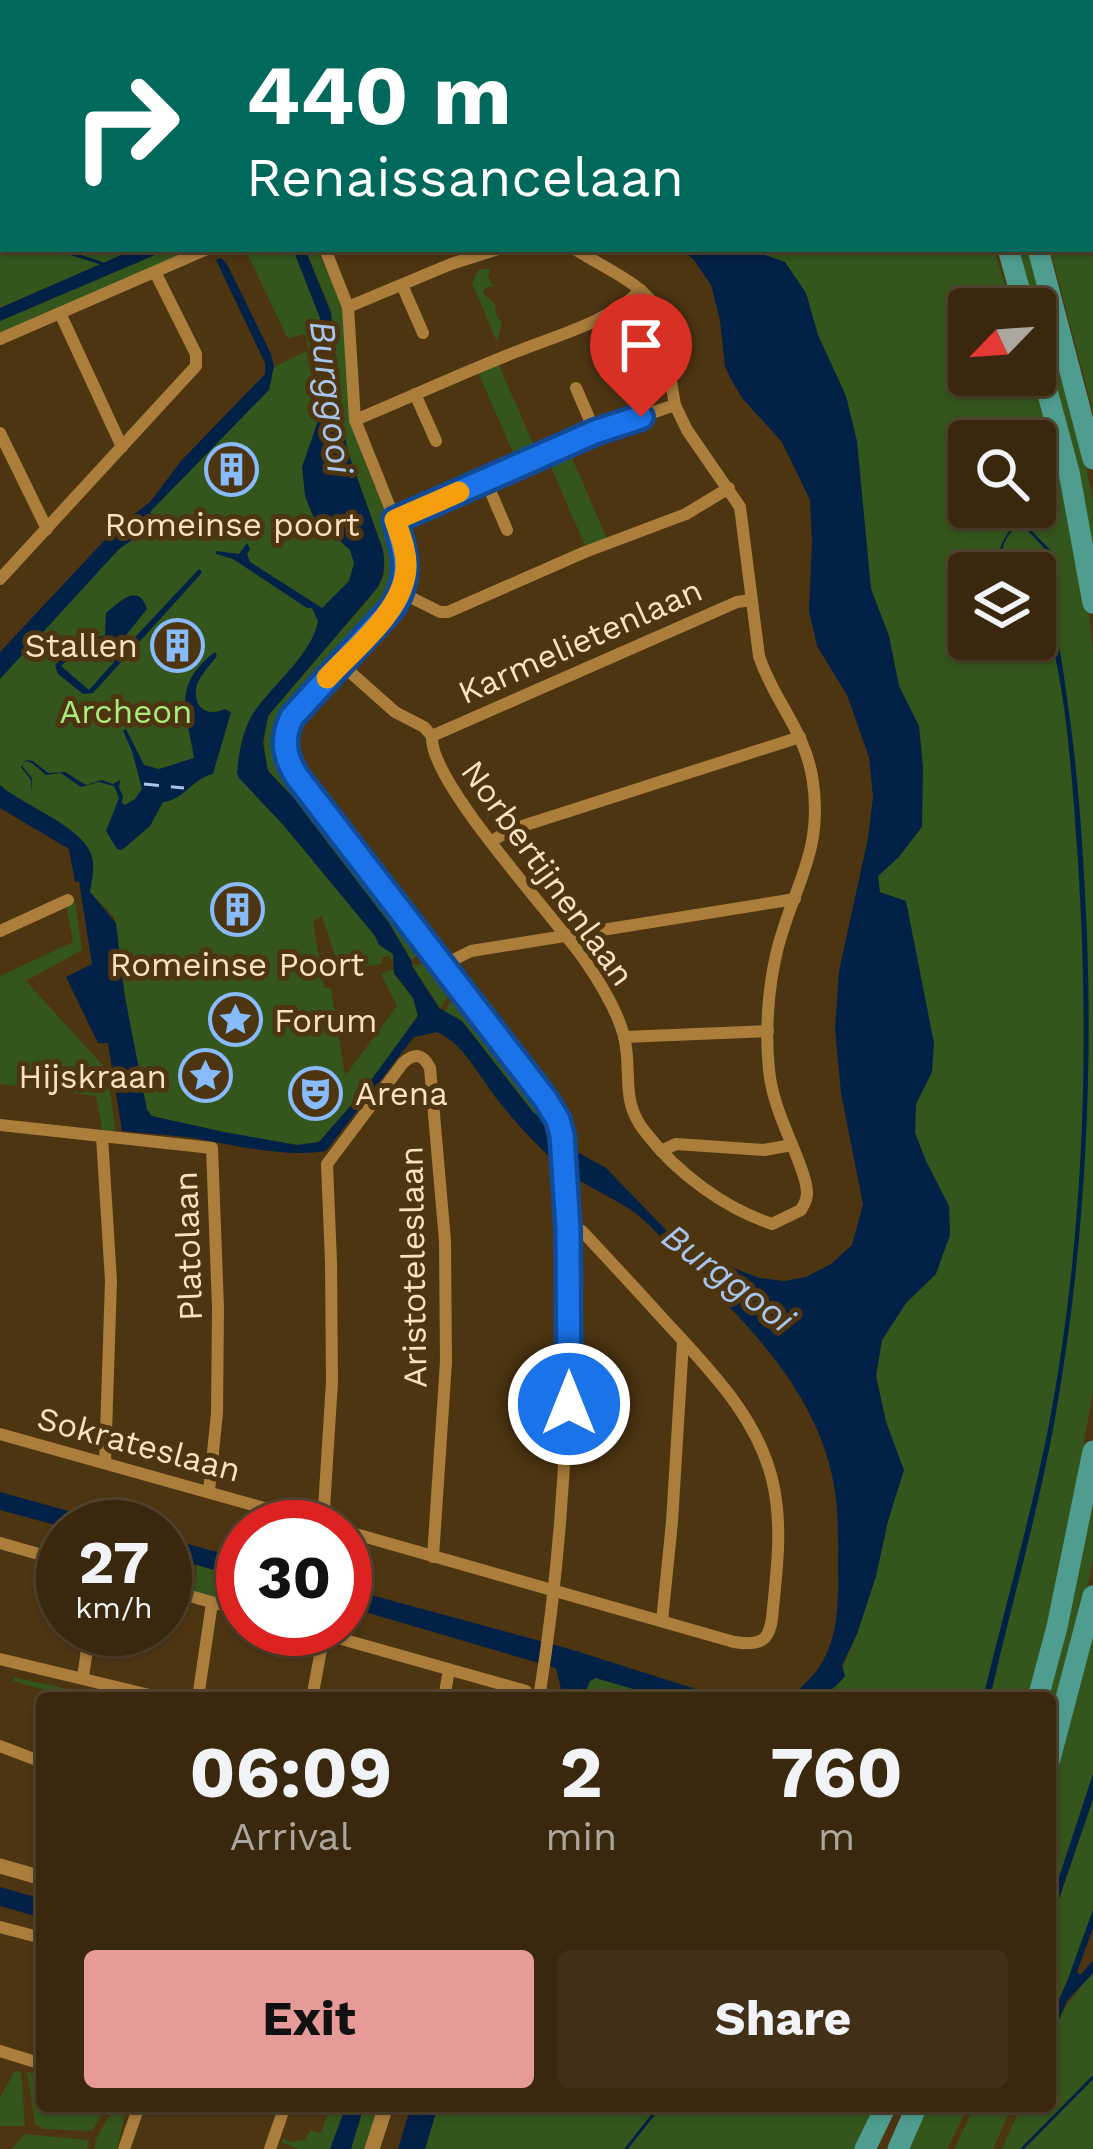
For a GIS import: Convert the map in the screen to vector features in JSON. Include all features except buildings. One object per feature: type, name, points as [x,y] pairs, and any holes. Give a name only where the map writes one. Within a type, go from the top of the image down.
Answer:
[{"type":"highway","points":[[1008,252],[1018,288]]},
{"type":"highway","points":[[1039,252],[1093,459]]},
{"type":"highway","points":[[1048,396],[1069,472],[1093,603]]},
{"type":"highway","points":[[1040,1692],[1093,1451]]},
{"type":"highway","points":[[1056,1736],[1093,1596]]},
{"type":"highway","points":[[866,2149],[883,2112]]},
{"type":"highway","points":[[898,2149],[914,2112]]},
{"type":"street","points":[[0,339],[200,252]]},
{"type":"street","points":[[326,252],[348,308],[356,421],[406,558],[402,593],[292,717],[284,746],[288,764],[546,1100],[562,1135],[569,1404],[548,1631],[542,1673],[534,1692]]},
{"type":"street","points":[[348,308],[489,252]]},
{"type":"street","points":[[356,421],[593,322],[641,290],[580,252]]},
{"type":"street","points":[[0,579],[196,366],[196,354],[155,272]]},
{"type":"street","points":[[402,285],[423,333]]},
{"type":"street","name":"Norbertijnenlaan","points":[[341,664],[395,712],[432,736],[431,747],[454,794],[608,996],[624,1037],[629,1104],[645,1132],[714,1195],[748,1216],[772,1224],[793,1216],[806,1201],[805,1180],[774,1098],[768,1031],[777,950],[813,848],[809,758],[764,669],[740,507],[675,405],[659,312],[641,290]]},
{"type":"street","points":[[60,313],[122,447]]},
{"type":"street","points":[[576,388],[595,432]]},
{"type":"street","points":[[415,394],[436,441]]},
{"type":"street","points":[[395,520],[595,432],[675,405]]},
{"type":"street","points":[[0,433],[46,529]]},
{"type":"street","points":[[485,481],[507,530]]},
{"type":"street","points":[[402,593],[448,612],[686,514],[729,488]]},
{"type":"street","name":"Karmelietenlaan","points":[[432,736],[737,602],[751,600]]},
{"type":"street","points":[[492,841],[510,830],[800,737]]},
{"type":"street","points":[[0,931],[68,899]]},
{"type":"street","points":[[443,965],[471,951],[795,899]]},
{"type":"street","points":[[624,1037],[768,1031]]},
{"type":"street","name":"Aristoteleslaan","points":[[328,1500],[332,1262],[327,1164],[403,1063],[418,1055],[430,1068],[445,1241],[446,1362],[433,1557]]},
{"type":"street","points":[[0,1125],[102,1137],[111,1281],[105,1462]]},
{"type":"street","name":"Platolaan","points":[[102,1137],[212,1148],[218,1413],[209,1491]]},
{"type":"street","points":[[661,1150],[676,1144],[764,1150],[792,1145]]},
{"type":"street","points":[[372,1539],[734,1642],[755,1645],[765,1639],[772,1625],[780,1533],[760,1442],[735,1402],[683,1341],[583,1231],[568,1230]]},
{"type":"street","points":[[662,1621],[683,1341]]},
{"type":"street","name":"Sokrateslaan","points":[[0,1434],[239,1500]]},
{"type":"street","points":[[0,1543],[36,1553]]},
{"type":"street","points":[[192,1597],[216,1604]]},
{"type":"street","points":[[199,1692],[212,1603]]},
{"type":"street","points":[[372,1648],[526,1692]]},
{"type":"street","points":[[83,1677],[86,1656]]},
{"type":"street","points":[[314,1692],[320,1656]]},
{"type":"street","points":[[0,1659],[139,1692]]},
{"type":"street","points":[[445,1692],[449,1670]]},
{"type":"street","points":[[0,1746],[36,1760]]},
{"type":"street","points":[[0,1866],[36,1876]]},
{"type":"street","points":[[0,1927],[36,1936]]},
{"type":"street","points":[[0,2051],[36,2062]]},
{"type":"street","points":[[124,2149],[137,2112]]},
{"type":"street","points":[[270,2149],[283,2112]]},
{"type":"street","points":[[372,2149],[384,2112]]},
{"type":"green space","points":[[0,252],[128,252],[0,308]]},
{"type":"green space","points":[[162,252],[189,252],[0,335],[0,321]]},
{"type":"green space","name":"Archeon","points":[[246,252],[294,252],[320,318],[326,398],[318,421],[381,564],[262,709],[246,746],[335,884],[393,954],[395,961],[383,957],[381,964],[340,970],[322,916],[313,922],[324,988],[331,988],[345,1076],[397,1006],[381,974],[396,968],[394,974],[419,1012],[339,1122],[316,1143],[303,1145],[235,1136],[151,1116],[128,1016],[114,917],[90,892],[92,875],[78,846],[0,799],[0,661],[138,517],[268,370],[306,351],[311,374],[306,336],[288,339]]},
{"type":"green space","points":[[306,252],[318,252],[344,309],[346,372],[364,460],[397,536],[401,574],[377,619],[373,618],[345,654],[340,651],[342,658],[297,702],[280,744],[361,867],[358,870],[426,951],[411,960],[389,923],[265,766],[264,727],[274,706],[384,576],[383,550],[341,422],[331,310]]},
{"type":"green space","points":[[749,252],[995,252],[1006,288],[948,288],[948,396],[1039,396],[1046,420],[948,420],[948,528],[1056,528],[1056,456],[1078,546],[1093,651],[1093,1392],[1061,1567],[1030,1692],[823,1692],[842,1669],[857,1634],[888,1521],[886,1422],[876,1376],[882,1340],[906,1303],[936,1274],[926,1161],[915,1133],[916,1104],[877,875],[919,726],[899,686],[889,636],[871,589],[846,397],[818,335]]},
{"type":"green space","points":[[1015,252],[1031,252],[1040,288],[1028,288]]},
{"type":"green space","points":[[1051,252],[1091,252],[1093,257],[1093,411]]},
{"type":"green space","points":[[490,268],[493,286],[483,293],[495,304],[502,323],[497,342],[472,283],[478,270]]},
{"type":"green space","points":[[1056,349],[1093,500],[1093,566],[1053,396]]},
{"type":"green space","points":[[498,363],[537,453],[517,462],[478,372]]},
{"type":"green space","points":[[569,451],[607,539],[586,548],[548,460]]},
{"type":"green space","points":[[75,901],[82,950],[26,981],[107,1070],[116,1135],[103,1134],[96,1096],[0,1084],[0,976],[73,942],[66,904]]},
{"type":"green space","points":[[434,963],[454,987],[440,1008],[412,965]]},
{"type":"green space","points":[[458,998],[542,1107],[544,1121],[462,1021],[444,1012]]},
{"type":"green space","points":[[1093,1505],[1093,1559],[1056,1710],[1056,1692],[1047,1692]]},
{"type":"green space","points":[[197,1565],[216,1570],[216,1598],[194,1592]]},
{"type":"green space","points":[[1093,1636],[1093,1774],[1056,1887],[1056,1769]]},
{"type":"green space","points":[[14,1677],[82,1692],[52,1692],[13,1681]]},
{"type":"green space","points":[[595,1678],[643,1692],[585,1692]]},
{"type":"green space","points":[[1093,1799],[1093,1910],[1056,2007],[1056,1908]]},
{"type":"green space","points":[[1093,1973],[1093,2149],[1002,2149],[1018,2112],[1056,2112],[1056,2028]]},
{"type":"green space","points":[[15,2071],[21,2072],[25,2126],[0,2126],[0,2097]]},
{"type":"green space","points":[[27,2072],[36,2074],[36,2112],[103,2112],[92,2131],[44,2129],[35,2124]]},
{"type":"green space","points":[[112,2112],[124,2112],[117,2149],[94,2149]]},
{"type":"green space","points":[[328,2112],[344,2112],[330,2149],[299,2149],[282,2143],[283,2138],[305,2140],[311,2130],[321,2133]]},
{"type":"green space","points":[[362,2112],[378,2112],[366,2149],[351,2149]]},
{"type":"green space","points":[[421,2112],[874,2112],[855,2149],[411,2149]]},
{"type":"green space","points":[[925,2112],[965,2112],[947,2149],[907,2149]]},
{"type":"green space","points":[[972,2112],[1009,2112],[993,2149],[954,2149]]},
{"type":"green space","points":[[24,2134],[89,2143],[87,2149],[12,2149]]},
{"type":"water","points":[[128,252],[162,252],[0,321],[0,308]]},
{"type":"water","name":"Burggooi","points":[[294,252],[306,252],[331,313],[341,422],[384,564],[378,587],[268,716],[263,743],[268,771],[389,923],[439,1008],[462,1021],[550,1133],[606,1168],[666,1230],[698,1251],[759,1278],[784,1281],[806,1277],[831,1264],[852,1245],[863,1204],[841,1093],[835,1029],[839,971],[873,797],[869,757],[847,695],[817,646],[809,611],[810,500],[782,442],[732,381],[725,367],[711,285],[685,252],[757,252],[785,262],[806,293],[818,335],[846,396],[857,441],[871,589],[889,636],[899,686],[919,726],[922,827],[878,876],[880,892],[906,901],[934,1043],[932,1072],[916,1104],[915,1133],[949,1206],[950,1235],[936,1274],[906,1303],[882,1340],[876,1376],[904,1470],[876,1576],[842,1665],[845,1676],[826,1692],[795,1692],[824,1658],[835,1626],[838,1536],[833,1480],[812,1418],[796,1389],[734,1311],[644,1220],[552,1159],[510,1115],[463,1052],[437,1032],[414,1037],[326,1151],[268,1151],[122,1131],[108,1043],[98,1043],[66,977],[92,964],[69,849],[0,808],[0,785],[69,829],[90,851],[90,892],[116,923],[124,992],[152,1116],[297,1145],[319,1142],[418,1016],[413,998],[394,973],[393,954],[379,945],[237,773],[242,739],[252,715],[302,655],[318,621],[312,608],[216,551],[239,554],[247,543],[250,562],[322,608],[349,581],[354,563],[350,550],[313,516],[305,496],[302,467],[326,398],[320,318]]},
{"type":"water","points":[[221,258],[271,354],[274,366],[269,390],[151,511],[147,530],[119,549],[0,679],[0,652],[116,528],[150,502],[181,461],[265,374],[265,363],[216,260]]},
{"type":"water","points":[[1026,528],[1052,552],[1048,552]]},
{"type":"water","points":[[199,569],[200,575],[93,693],[83,694],[58,674],[55,665],[90,631],[98,637],[105,635],[106,613],[128,597],[139,596],[147,609],[118,645],[123,650]],"holes":[[[88,641],[114,662],[89,690],[61,666]]]},
{"type":"water","points":[[1056,636],[1074,753],[1087,935],[1087,1119],[1079,1242],[1054,1424],[991,1692],[985,1692],[1049,1424],[1077,1214],[1082,933],[1071,770]]},
{"type":"water","points":[[215,652],[196,690],[197,702],[205,710],[231,712],[213,774],[163,802],[150,826],[122,850],[106,831],[119,798],[114,786],[99,782],[81,787],[61,773],[46,775],[26,761],[22,766],[32,778],[32,792],[31,780],[21,767],[26,760],[33,761],[48,773],[65,772],[86,785],[102,780],[113,784],[120,780],[122,803],[135,799],[142,789],[126,729],[144,765],[159,769],[194,758],[187,688],[201,664]]},
{"type":"water","points":[[0,1492],[36,1502],[36,1520],[0,1510]]},
{"type":"water","points":[[192,1545],[216,1552],[216,1570],[192,1564]]},
{"type":"water","points":[[372,1595],[705,1692],[644,1692],[596,1678],[585,1692],[561,1692],[556,1668],[372,1614]]},
{"type":"water","points":[[1093,1774],[1093,1799],[1056,1907],[1056,1887]]},
{"type":"water","points":[[0,1887],[36,1897],[36,1916],[0,1906]]},
{"type":"water","points":[[1093,1910],[1093,1928],[1077,1972],[1080,1975],[1093,1961],[1093,1973],[1067,2001],[1056,2026],[1056,2007]]},
{"type":"water","points":[[344,2112],[362,2112],[351,2149],[330,2149]]},
{"type":"water","points":[[409,2112],[436,2112],[425,2149],[398,2149]]},
{"type":"waterway","points":[[73,254],[101,263]]},
{"type":"waterway","points":[[1022,2149],[1093,2077]]},
{"type":"waterway","points":[[626,2149],[655,2112]]},
{"type":"ferry route","points":[[144,784],[184,788]]},
{"type":"slow traffic","points":[[327,678],[402,593],[406,558],[395,520],[459,492]]},
{"type":"place","name":"Romeinse poort","points":[[232,470]]},
{"type":"place","name":"Stallen","points":[[177,645]]},
{"type":"place","name":"Romeinse Poort","points":[[237,910]]},
{"type":"place","name":"Forum","points":[[235,1020]]},
{"type":"place","name":"Hijskraan","points":[[206,1076]]},
{"type":"place","name":"Arena","points":[[316,1093]]},
{"type":"route","points":[[569,1404],[568,1230],[558,1120],[298,778],[284,746],[292,717],[402,593],[406,558],[395,520],[595,432],[641,417]]}]
